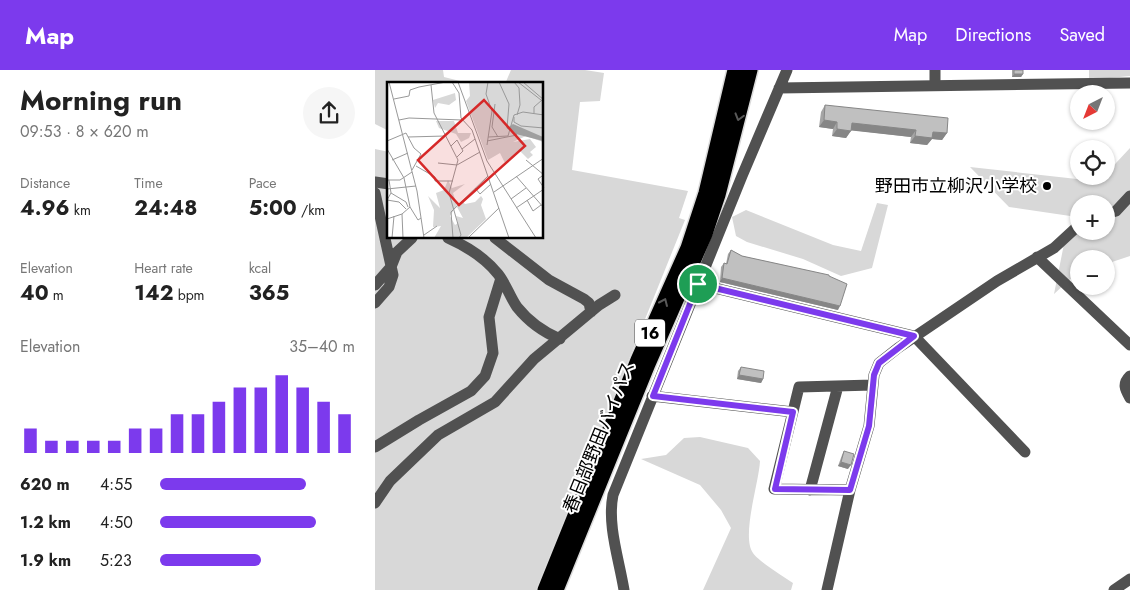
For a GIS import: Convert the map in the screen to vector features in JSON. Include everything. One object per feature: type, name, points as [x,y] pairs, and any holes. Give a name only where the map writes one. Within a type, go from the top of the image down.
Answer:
[{"type":"highway","name":"春日部野田バイパス","points":[[545,590],[638,360],[688,248],[707,193],[735,70]]},
{"type":"highway","name":"春日部野田バイパス","points":[[556,590],[648,364],[705,234],[718,195],[750,70]]},
{"type":"street","points":[[625,590],[611,506],[622,470],[787,70]]},
{"type":"street","points":[[935,70],[935,85]]},
{"type":"street","points":[[779,88],[1130,83]]},
{"type":"street","points":[[375,193],[391,267],[392,282],[375,303]]},
{"type":"street","points":[[1115,211],[1130,196]]},
{"type":"street","points":[[831,589],[850,490],[869,426],[874,375],[879,363],[914,336],[1010,272],[1054,248],[1070,233]]},
{"type":"street","points":[[375,285],[391,267],[397,252],[411,239]]},
{"type":"street","points":[[451,239],[473,252],[501,278],[516,306],[533,323],[544,332],[560,339]]},
{"type":"street","points":[[496,239],[549,280],[584,299],[589,303],[591,312]]},
{"type":"street","points":[[1037,257],[1130,345]]},
{"type":"street","points":[[375,447],[471,391],[485,376],[493,353],[489,317],[501,278]]},
{"type":"street","points":[[698,284],[914,336],[1025,452]]},
{"type":"street","points":[[375,503],[390,481],[438,435],[495,402],[534,358],[615,295]]},
{"type":"street","points":[[1130,376],[1125,382],[1124,388],[1130,398]]},
{"type":"street","points":[[850,490],[775,489],[799,387],[873,385]]},
{"type":"street","points":[[810,490],[838,386]]},
{"type":"street","points":[[653,396],[793,412]]},
{"type":"street","points":[[1114,590],[1130,579]]},
{"type":"shaded area","points":[[375,70],[443,70],[444,77],[464,82],[387,82],[387,130],[375,124]]},
{"type":"shaded area","points":[[511,70],[585,70],[604,73],[600,101],[580,102],[572,170],[688,191],[679,218],[685,220],[536,590],[375,590],[375,149],[387,152],[387,239],[544,239],[544,82],[506,82]]},
{"type":"shaded area","points":[[1089,70],[1130,70],[1130,76],[1089,80]]},
{"type":"shaded area","points":[[1130,148],[1130,256],[1115,261],[1115,250],[1070,250],[1070,279],[1054,294],[1064,244],[1070,232],[1070,240],[1115,240],[1115,195],[1070,195],[1070,216],[1009,207],[970,167],[1070,178],[1070,185],[1115,185],[1115,165]]},
{"type":"shaded area","points":[[877,203],[888,205],[872,268],[841,276],[803,259],[747,242],[736,236],[732,217],[746,210],[833,245],[861,251]]},
{"type":"shaded area","points":[[700,437],[748,448],[760,461],[750,522],[750,545],[753,553],[760,560],[793,583],[791,590],[703,590],[731,528],[721,510],[700,485],[641,459],[666,455],[684,438]]},
{"type":"building","points":[[1014,70],[1023,70],[1023,74],[1014,74]]},
{"type":"building","points":[[825,105],[948,118],[947,133],[933,132],[932,138],[915,136],[916,130],[852,123],[851,131],[837,129],[837,122],[824,120]]},
{"type":"building","points":[[731,250],[742,256],[829,275],[847,284],[840,306],[722,278],[724,263],[727,264]]},
{"type":"building","points":[[741,367],[764,371],[763,379],[739,375]]},
{"type":"building","points":[[844,451],[854,454],[851,465],[841,462]]},
{"type":"place","name":"野田市立柳沢小学校","points":[[1047,186]]},
{"type":"route","points":[[698,284],[914,336],[879,363],[874,375],[869,426],[850,490],[775,489],[793,412],[653,396],[698,284]]}]
